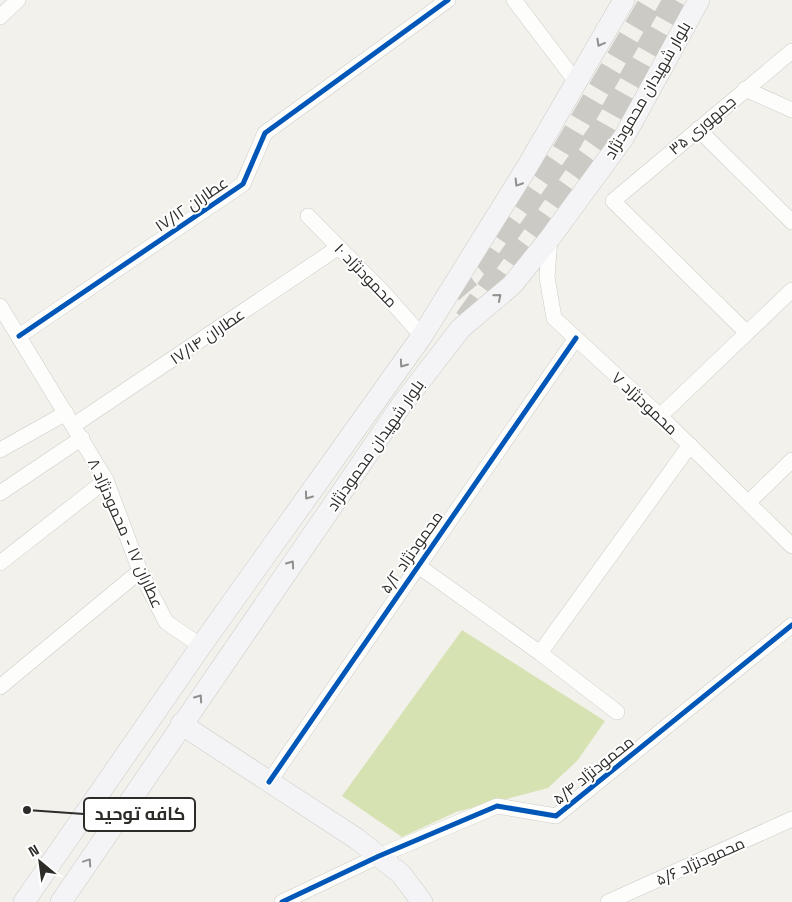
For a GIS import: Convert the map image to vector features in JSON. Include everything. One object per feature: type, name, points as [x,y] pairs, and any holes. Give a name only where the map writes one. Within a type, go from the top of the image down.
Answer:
[{"type":"main road","name":"بلوار شهیدان محمودنژاد","points":[[24,902],[200,646],[422,336],[577,83],[624,0]]},
{"type":"main road","name":"بلوار شهیدان محمودنژاد","points":[[61,902],[181,724],[400,407],[461,328],[512,285],[550,238],[624,136],[699,0]]},
{"type":"main road","points":[[181,724],[331,822],[379,856],[401,874],[422,902]]},
{"type":"street","points":[[0,17],[18,0]]},
{"type":"street","name":"عطاران ۱۷/۱۲","points":[[19,336],[243,184],[265,133],[448,0]]},
{"type":"street","points":[[514,0],[577,83]]},
{"type":"street","name":"جمهوری ۳۵","points":[[747,333],[613,201],[792,50]]},
{"type":"street","points":[[744,89],[792,110]]},
{"type":"street","points":[[698,129],[792,222]]},
{"type":"street","name":"محمودنژاد ۱۰","points":[[308,216],[422,336]]},
{"type":"street","name":"محمودنژاد ۷","points":[[550,238],[547,277],[554,318],[660,416],[792,546]]},
{"type":"street","name":"عطاران ۱۷/۱۴","points":[[0,450],[70,419],[339,247]]},
{"type":"street","points":[[660,416],[792,290]]},
{"type":"street","name":"عطاران ۱۷ - محمودنژاد ۸","points":[[2,315],[19,336],[106,480],[140,571],[166,622],[200,646]]},
{"type":"street","name":"محمودنژاد ۵/۲","points":[[269,782],[417,565],[576,338]]},
{"type":"street","points":[[0,493],[82,438]]},
{"type":"street","points":[[540,652],[690,445]]},
{"type":"street","points":[[749,502],[792,460]]},
{"type":"street","points":[[0,563],[106,480]]},
{"type":"street","points":[[417,565],[540,652],[617,712]]},
{"type":"street","points":[[0,687],[140,571]]},
{"type":"street","name":"محمودنژاد ۵/۴","points":[[282,902],[379,856],[498,806],[556,816],[792,625]]},
{"type":"street","name":"محمودنژاد ۵/۶","points":[[608,902],[792,819]]},
{"type":"green space","points":[[462,630],[605,721],[577,761],[548,788],[456,812],[402,837],[342,796]]},
{"type":"tunnel","points":[[451,291],[489,259],[563,153],[652,0]]},
{"type":"tunnel","points":[[466,320],[604,127],[675,0]]},
{"type":"cycle path","points":[[19,336],[243,184],[265,133],[448,0]]},
{"type":"cycle path","points":[[269,782],[576,338]]},
{"type":"cycle path","points":[[282,902],[379,856],[497,806],[556,816],[792,625]]},
{"type":"place","name":"کافه توحید","points":[[27,810]]}]
